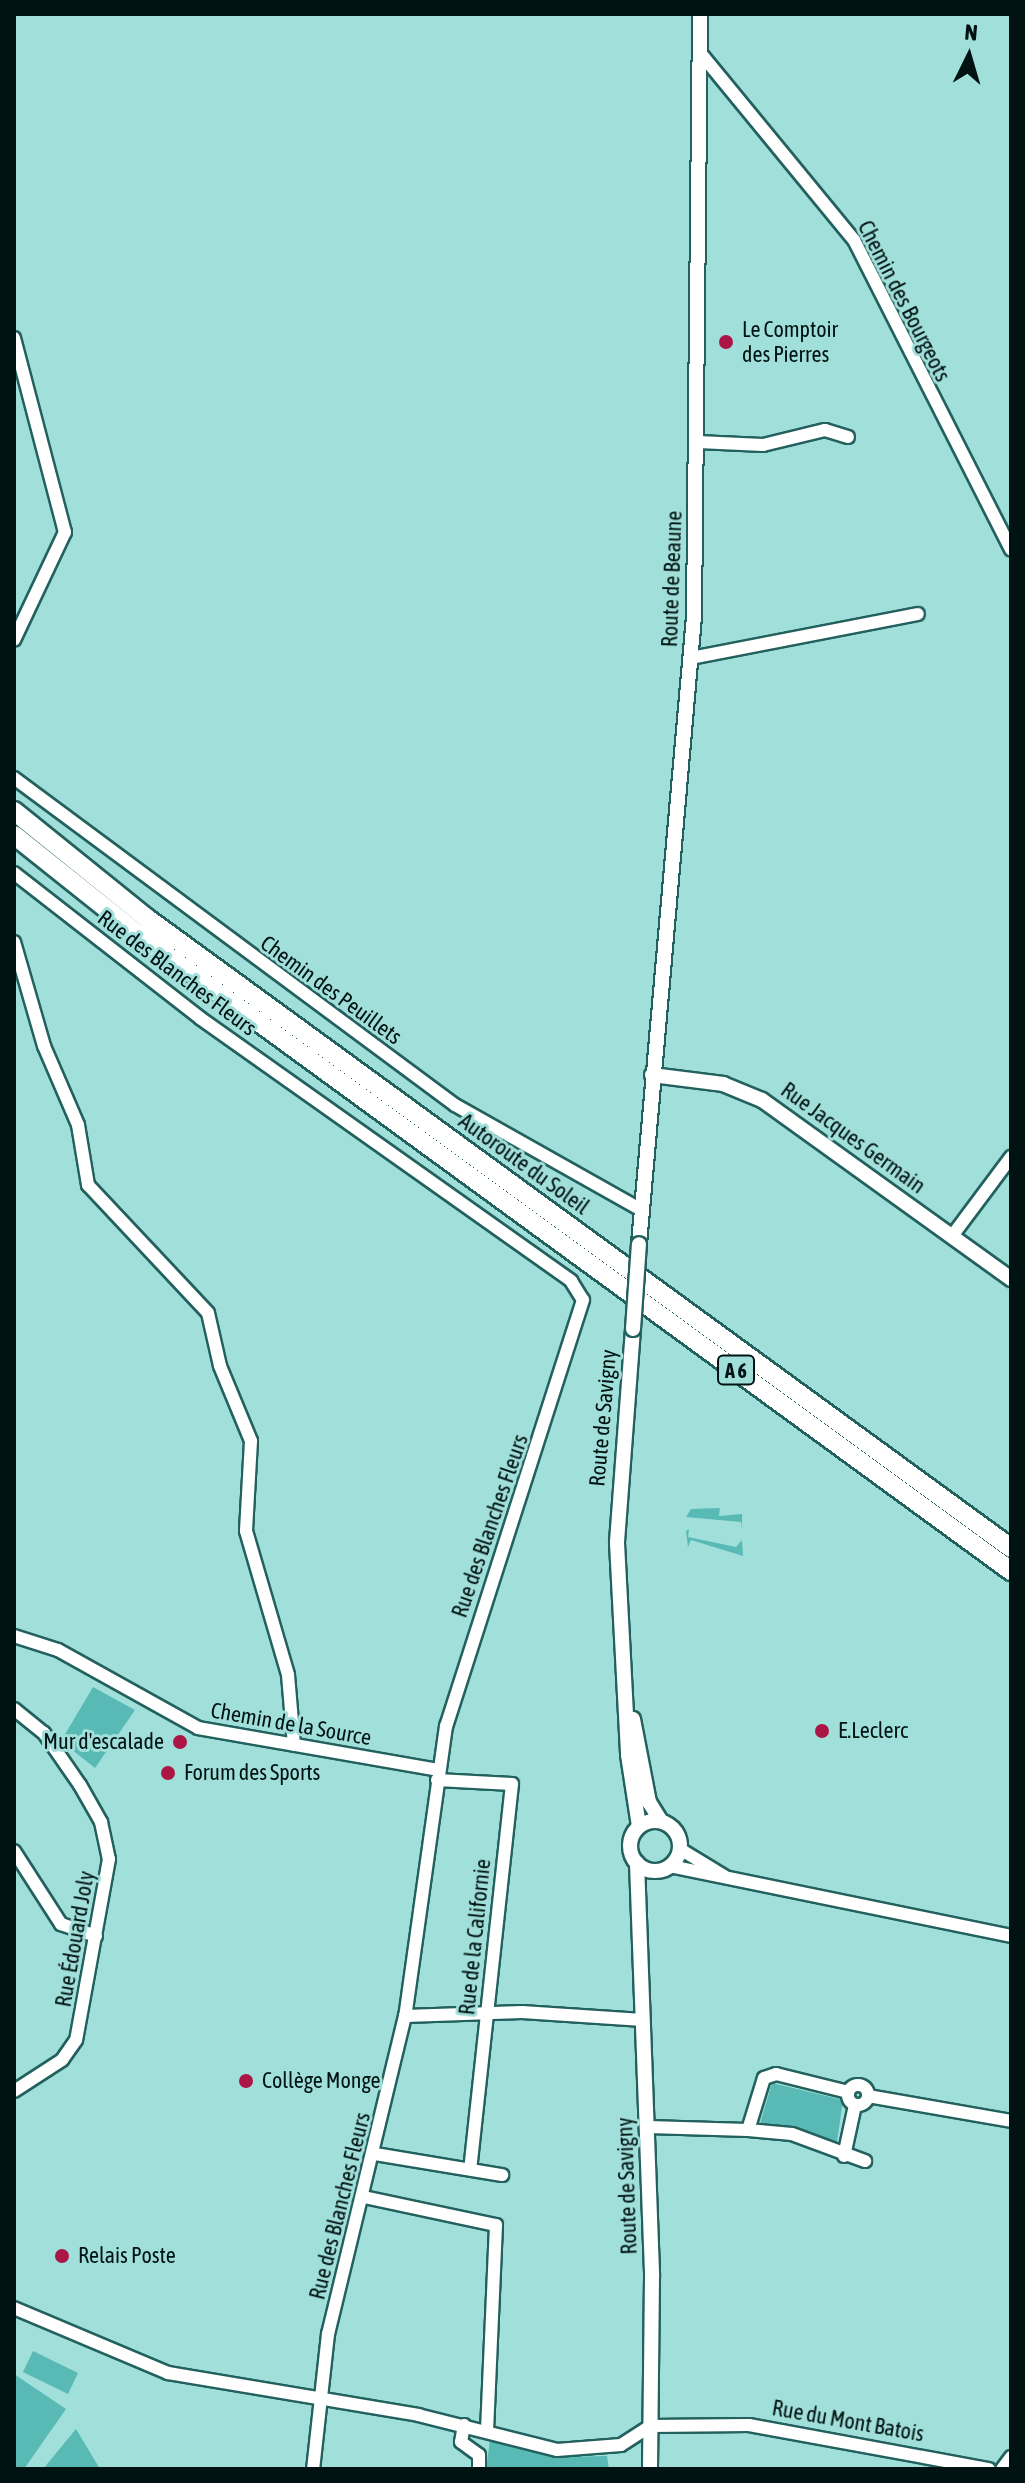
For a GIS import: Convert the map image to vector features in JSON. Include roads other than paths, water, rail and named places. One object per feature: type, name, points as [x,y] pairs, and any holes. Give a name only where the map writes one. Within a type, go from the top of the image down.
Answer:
[{"type":"highway","name":"Autoroute du Soleil","points":[[14,811],[214,968],[1011,1548]]},
{"type":"highway","name":"Autoroute du Soleil","points":[[14,835],[160,950],[1011,1571]]},
{"type":"main road","name":"Route de Beaune","points":[[646,1144],[691,658],[698,442],[700,14]]},
{"type":"main road","name":"Rue Jacques Germain","points":[[652,1075],[751,1094],[1011,1279]]},
{"type":"main road","name":"Route de Savigny","points":[[639,1826],[626,1695],[618,1516],[646,1144]]},
{"type":"main road","name":"Route de Savigny","points":[[633,1771],[661,1821]]},
{"type":"main road","points":[[640,1901],[680,1849],[676,1831],[661,1821],[639,1826],[630,1846],[637,1863],[664,1868]]},
{"type":"main road","name":"Route de Savigny","points":[[637,1863],[648,2127],[650,2469]]},
{"type":"street","name":"Chemin des Bourgeots","points":[[702,55],[843,223],[1011,549]]},
{"type":"street","points":[[14,338],[65,532],[14,640]]},
{"type":"street","points":[[698,442],[763,445],[825,430],[848,437]]},
{"type":"street","points":[[691,658],[918,614]]},
{"type":"street","name":"Chemin des Peuillets","points":[[14,778],[410,1073],[586,1184],[641,1210]]},
{"type":"street","name":"Rue des Blanches Fleurs","points":[[14,873],[582,1295],[556,1397],[459,1680],[438,1775],[405,2016],[375,2154],[328,2334],[313,2469]]},
{"type":"street","points":[[14,942],[41,1038],[75,1117],[88,1185],[208,1313],[220,1366],[251,1441],[248,1545],[288,1675],[294,1745]]},
{"type":"street","points":[[952,1236],[1011,1157]]},
{"type":"street","name":"Chemin de la Source","points":[[14,1636],[190,1725],[438,1775]]},
{"type":"street","name":"Rue Édouard Joly","points":[[14,1709],[47,1728],[106,1835],[109,1859],[71,2050],[14,2091]]},
{"type":"street","name":"Rue de la Californie","points":[[438,1775],[512,1784],[470,2169]]},
{"type":"street","points":[[680,1849],[742,1884]]},
{"type":"street","points":[[14,1851],[61,1924],[96,1936]]},
{"type":"street","points":[[664,1868],[1011,1936]]},
{"type":"street","points":[[405,2016],[487,2013],[643,2020]]},
{"type":"street","points":[[748,2130],[764,2078],[776,2074],[848,2092],[862,2086],[868,2096]]},
{"type":"street","points":[[844,2156],[855,2105],[848,2092]]},
{"type":"street","points":[[855,2105],[868,2096],[1011,2121]]},
{"type":"street","points":[[648,2127],[792,2134],[844,2156],[865,2161]]},
{"type":"street","points":[[375,2154],[502,2175]]},
{"type":"street","points":[[364,2197],[496,2225],[487,2431]]},
{"type":"street","points":[[14,2308],[168,2373],[320,2402],[464,2425],[587,2451],[625,2444],[650,2426]]},
{"type":"street","points":[[464,2425],[461,2442],[479,2455],[479,2469]]},
{"type":"street","name":"Rue du Mont Batois","points":[[650,2426],[790,2428],[989,2469]]},
{"type":"street","points":[[1002,2469],[1011,2457]]},
{"type":"place","name":"Le Comptoir des Pierres","points":[[726,342]]},
{"type":"place","name":"E.Leclerc","points":[[822,1731]]},
{"type":"place","name":"Mur d'escalade","points":[[180,1742]]},
{"type":"place","name":"Forum des Sports","points":[[168,1773]]},
{"type":"place","name":"Collège Monge","points":[[246,2081]]},
{"type":"place","name":"Relais Poste","points":[[62,2256]]}]
